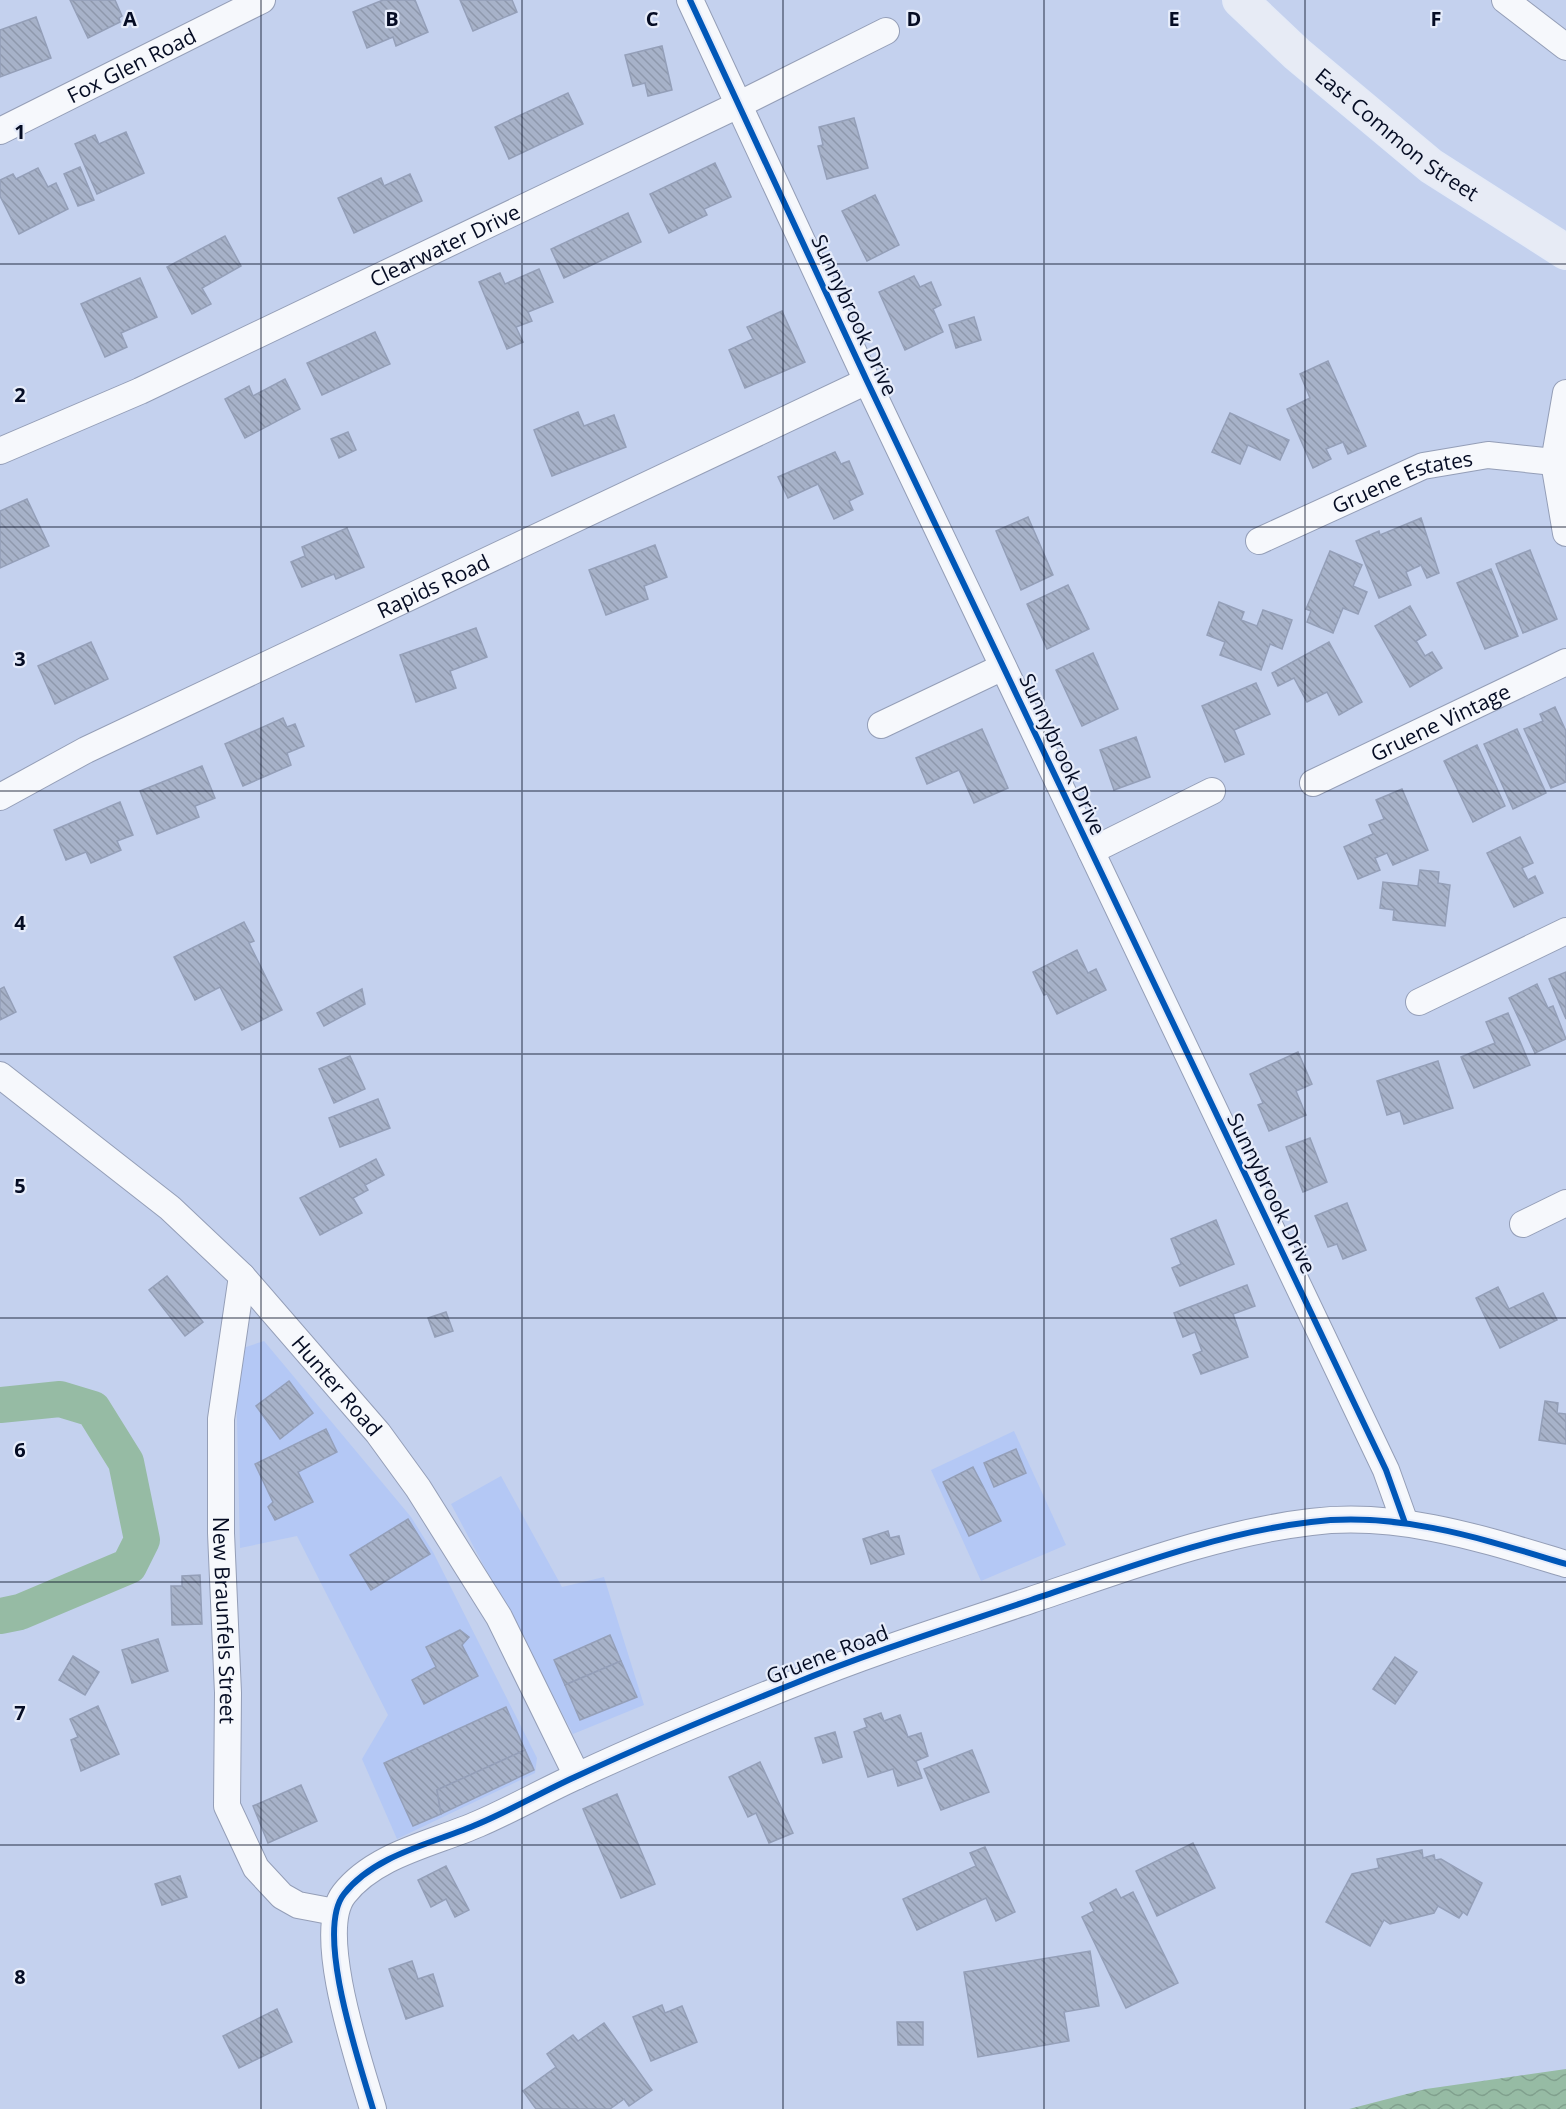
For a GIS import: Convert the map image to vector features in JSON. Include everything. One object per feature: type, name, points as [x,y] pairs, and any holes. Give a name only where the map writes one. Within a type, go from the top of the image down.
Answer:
[{"type":"main road","name":"East Common Street","points":[[1240,0],[1297,54],[1431,166],[1566,252]]},
{"type":"street","name":"Sunnybrook Drive","points":[[690,0],[867,381],[1386,1470],[1405,1523]]},
{"type":"street","points":[[1505,0],[1566,47]]},
{"type":"street","name":"Fox Glen Road","points":[[0,131],[258,1]]},
{"type":"street","name":"Clearwater Drive","points":[[0,451],[140,391],[738,105],[886,31]]},
{"type":"street","name":"Rapids Road","points":[[0,797],[86,750],[867,381]]},
{"type":"street","points":[[1566,393],[1554,462],[1566,533]]},
{"type":"street","name":"Gruene Estates","points":[[1259,542],[1423,466],[1488,455],[1554,462]]},
{"type":"street","name":"Gruene Vintage","points":[[1313,783],[1566,662]]},
{"type":"street","points":[[881,725],[1003,667]]},
{"type":"street","points":[[1091,851],[1212,791]]},
{"type":"street","points":[[1419,1002],[1566,931]]},
{"type":"street","name":"Hunter Road","points":[[0,1075],[170,1208],[242,1276],[378,1433],[418,1488],[499,1617],[577,1776]]},
{"type":"street","points":[[1523,1224],[1566,1203]]},
{"type":"street","name":"New Braunfels Street","points":[[242,1276],[222,1419],[221,1533],[228,1693],[227,1806],[256,1868],[282,1896],[298,1905],[335,1912]]},
{"type":"street","name":"Gruene Road","points":[[335,1912],[343,1895],[362,1876],[387,1862],[477,1824],[577,1776],[794,1683],[936,1631],[1106,1574],[1284,1526],[1342,1520],[1405,1523],[1457,1532],[1566,1564]]},
{"type":"street","points":[[335,1912],[333,1934],[338,1983],[373,2109]]},
{"type":"shaded area","points":[[264,1341],[411,1517],[433,1552],[537,1758],[535,1773],[397,1839],[362,1759],[388,1715],[297,1536],[240,1548],[236,1375],[243,1348]]},
{"type":"shaded area","points":[[1014,1431],[1066,1545],[981,1581],[931,1470]]},
{"type":"shaded area","points":[[501,1476],[562,1587],[604,1577],[644,1705],[573,1734],[451,1504]]},
{"type":"water","points":[[1566,2069],[1566,2109],[1349,2109],[1426,2089]]},
{"type":"building","points":[[70,0],[115,0],[122,16],[119,18],[120,22],[88,38]]},
{"type":"building","points":[[383,0],[415,0],[428,32],[396,46],[393,37],[367,48],[353,12]]},
{"type":"building","points":[[460,0],[512,0],[517,12],[473,31]]},
{"type":"building","points":[[36,17],[51,58],[0,77],[0,30]]},
{"type":"building","points":[[662,46],[672,90],[648,96],[645,83],[633,86],[625,55]]},
{"type":"building","points":[[568,93],[583,124],[509,159],[495,127]]},
{"type":"building","points":[[854,118],[868,168],[827,179],[818,146],[823,145],[819,127]]},
{"type":"building","points":[[126,132],[144,173],[97,194],[75,144],[95,135],[99,144]]},
{"type":"building","points":[[715,163],[731,197],[704,209],[707,215],[669,233],[650,194]]},
{"type":"building","points":[[80,167],[94,200],[78,206],[64,174]]},
{"type":"building","points":[[38,168],[48,187],[56,183],[68,209],[19,234],[0,196],[0,180],[13,174],[16,179]]},
{"type":"building","points":[[410,174],[422,201],[354,233],[338,198],[381,178],[384,186]]},
{"type":"building","points":[[875,195],[899,245],[867,261],[842,211]]},
{"type":"building","points":[[628,213],[641,242],[564,278],[551,249]]},
{"type":"building","points":[[225,236],[241,266],[202,288],[211,304],[192,314],[167,267]]},
{"type":"building","points":[[539,269],[553,302],[528,312],[532,321],[516,327],[523,342],[507,349],[479,282],[500,273],[505,284]]},
{"type":"building","points":[[914,276],[920,287],[931,282],[941,305],[933,309],[943,332],[905,350],[879,292]]},
{"type":"building","points":[[140,278],[157,317],[121,333],[127,347],[105,357],[81,304]]},
{"type":"building","points":[[782,311],[805,362],[745,388],[729,350],[753,339],[747,327]]},
{"type":"building","points":[[974,317],[981,340],[956,348],[949,325]]},
{"type":"building","points":[[375,332],[390,364],[322,395],[307,363]]},
{"type":"building","points":[[1328,361],[1366,446],[1348,454],[1343,442],[1326,449],[1331,459],[1313,468],[1287,409],[1310,398],[1300,374]]},
{"type":"building","points":[[285,379],[300,409],[245,438],[225,399],[249,386],[253,396]]},
{"type":"building","points":[[578,412],[584,426],[614,415],[626,447],[552,476],[534,430]]},
{"type":"building","points":[[1230,413],[1289,440],[1280,460],[1248,445],[1240,464],[1212,452]]},
{"type":"building","points":[[348,432],[356,450],[339,458],[331,439]]},
{"type":"building","points":[[835,452],[841,464],[849,461],[863,494],[849,501],[853,510],[834,519],[818,484],[788,498],[778,477]]},
{"type":"building","points":[[27,499],[49,546],[0,568],[0,511]]},
{"type":"building","points":[[1028,517],[1053,575],[1021,590],[996,531]]},
{"type":"building","points":[[1421,518],[1439,573],[1427,578],[1421,565],[1406,572],[1411,585],[1379,598],[1356,541],[1379,531],[1380,535]]},
{"type":"building","points":[[347,528],[364,567],[336,579],[334,574],[302,587],[291,562],[305,556],[302,547]]},
{"type":"building","points":[[655,545],[667,577],[644,586],[648,599],[606,615],[589,570]]},
{"type":"building","points":[[1530,550],[1557,619],[1523,633],[1496,564]]},
{"type":"building","points":[[1330,551],[1362,565],[1353,586],[1367,592],[1358,614],[1343,608],[1333,633],[1307,622],[1311,611],[1306,609]]},
{"type":"building","points":[[1491,569],[1518,636],[1485,649],[1457,583]]},
{"type":"building","points":[[1068,585],[1089,629],[1047,649],[1027,604]]},
{"type":"building","points":[[1219,602],[1244,612],[1241,620],[1257,626],[1263,610],[1292,620],[1282,649],[1270,644],[1261,670],[1220,655],[1225,642],[1207,635]]},
{"type":"building","points":[[1410,606],[1426,635],[1416,641],[1425,656],[1432,652],[1442,668],[1410,687],[1375,626]]},
{"type":"building","points":[[476,628],[487,657],[450,671],[456,688],[416,702],[400,655]]},
{"type":"building","points":[[91,642],[108,679],[55,704],[38,666]]},
{"type":"building","points":[[1329,642],[1362,702],[1339,715],[1327,692],[1307,702],[1294,678],[1278,686],[1272,673]]},
{"type":"building","points":[[1093,653],[1118,709],[1082,726],[1056,670]]},
{"type":"building","points":[[1256,683],[1270,714],[1234,730],[1244,754],[1225,762],[1202,706]]},
{"type":"building","points":[[1555,707],[1566,731],[1566,782],[1551,788],[1524,729],[1543,721],[1540,714]]},
{"type":"building","points":[[283,718],[287,727],[295,724],[304,746],[287,753],[291,765],[243,786],[225,744]]},
{"type":"building","points":[[982,729],[1008,788],[974,803],[959,770],[927,784],[916,758]]},
{"type":"building","points":[[1517,729],[1546,793],[1513,809],[1484,744]]},
{"type":"building","points":[[1136,737],[1150,777],[1114,790],[1100,750]]},
{"type":"building","points":[[1477,745],[1505,806],[1473,822],[1444,761]]},
{"type":"building","points":[[202,766],[215,798],[195,806],[199,817],[157,834],[140,791]]},
{"type":"building","points":[[1402,789],[1428,850],[1393,865],[1387,853],[1375,858],[1380,870],[1358,879],[1344,847],[1373,834],[1369,825],[1384,819],[1376,800]]},
{"type":"building","points":[[120,802],[133,835],[117,841],[121,850],[91,863],[86,852],[66,860],[54,830]]},
{"type":"building","points":[[1520,837],[1533,863],[1522,868],[1528,880],[1535,876],[1543,893],[1514,907],[1487,853]]},
{"type":"building","points":[[1420,870],[1439,872],[1438,883],[1450,885],[1445,926],[1393,920],[1394,910],[1380,908],[1383,882],[1418,886]]},
{"type":"building","points":[[244,922],[254,941],[249,943],[282,1010],[242,1030],[220,987],[195,1000],[174,957]]},
{"type":"building","points":[[1077,950],[1088,973],[1096,969],[1106,990],[1057,1014],[1047,994],[1044,995],[1033,972]]},
{"type":"building","points":[[1566,972],[1566,1019],[1549,979]]},
{"type":"building","points":[[1537,984],[1548,1008],[1553,1006],[1566,1039],[1535,1053],[1509,998]]},
{"type":"building","points":[[4,987],[16,1012],[0,1020],[0,989]]},
{"type":"building","points":[[362,989],[365,1004],[324,1026],[317,1013]]},
{"type":"building","points":[[1508,1013],[1530,1065],[1474,1088],[1461,1057],[1495,1043],[1486,1022]]},
{"type":"building","points":[[1298,1052],[1312,1084],[1296,1091],[1306,1115],[1269,1131],[1258,1105],[1263,1103],[1250,1074]]},
{"type":"building","points":[[350,1056],[365,1089],[334,1103],[319,1069]]},
{"type":"building","points":[[1438,1061],[1453,1108],[1404,1124],[1400,1111],[1387,1115],[1377,1081]]},
{"type":"building","points":[[378,1099],[390,1128],[340,1147],[329,1118]]},
{"type":"building","points":[[1310,1138],[1327,1182],[1303,1192],[1286,1147]]},
{"type":"building","points":[[376,1159],[384,1175],[365,1185],[368,1190],[353,1198],[362,1213],[320,1235],[300,1198]]},
{"type":"building","points":[[1347,1203],[1366,1250],[1343,1259],[1337,1244],[1328,1247],[1315,1216]]},
{"type":"building","points":[[1216,1220],[1234,1264],[1180,1286],[1172,1268],[1181,1264],[1171,1239]]},
{"type":"building","points":[[167,1276],[203,1322],[185,1336],[149,1290]]},
{"type":"building","points":[[1247,1285],[1255,1306],[1233,1314],[1248,1357],[1201,1374],[1193,1355],[1202,1351],[1195,1332],[1183,1337],[1174,1313]]},
{"type":"building","points":[[1498,1287],[1509,1309],[1543,1293],[1557,1320],[1500,1348],[1476,1298]]},
{"type":"building","points":[[446,1312],[453,1331],[435,1337],[428,1318]]},
{"type":"building","points":[[289,1381],[313,1413],[280,1439],[256,1406]]},
{"type":"building","points":[[1545,1401],[1558,1403],[1557,1413],[1566,1414],[1566,1444],[1539,1440]]},
{"type":"building","points":[[326,1429],[337,1452],[298,1472],[313,1502],[275,1520],[268,1507],[273,1502],[255,1464]]},
{"type":"building","points":[[1016,1449],[1026,1473],[994,1487],[984,1463]]},
{"type":"building","points":[[973,1467],[1001,1521],[969,1536],[943,1482]]},
{"type":"building","points":[[408,1519],[430,1554],[371,1590],[350,1555]]},
{"type":"building","points":[[888,1531],[890,1538],[899,1536],[904,1554],[871,1564],[863,1539]]},
{"type":"building","points":[[200,1575],[202,1624],[172,1625],[171,1586],[182,1586],[182,1576]]},
{"type":"building","points":[[460,1630],[469,1637],[462,1645],[478,1676],[424,1704],[412,1680],[436,1667],[426,1647]]},
{"type":"building","points":[[610,1635],[621,1661],[565,1685],[554,1660]]},
{"type":"building","points":[[158,1639],[168,1671],[132,1683],[122,1650]]},
{"type":"building","points":[[73,1656],[99,1672],[85,1695],[59,1680]]},
{"type":"building","points":[[1395,1657],[1417,1672],[1395,1704],[1373,1689]]},
{"type":"building","points":[[621,1661],[637,1697],[580,1720],[565,1685]]},
{"type":"building","points":[[98,1706],[119,1754],[81,1771],[71,1740],[78,1737],[70,1719]]},
{"type":"building","points":[[506,1707],[525,1750],[437,1790],[441,1814],[413,1826],[384,1763]]},
{"type":"building","points":[[881,1713],[884,1721],[900,1715],[908,1737],[921,1733],[928,1756],[916,1761],[922,1778],[898,1786],[893,1769],[868,1777],[854,1732],[867,1727],[864,1719]]},
{"type":"building","points":[[835,1732],[842,1757],[823,1763],[815,1738]]},
{"type":"building","points":[[525,1750],[534,1770],[441,1814],[437,1790]]},
{"type":"building","points":[[972,1750],[989,1792],[941,1810],[924,1769]]},
{"type":"building","points":[[760,1762],[793,1833],[769,1843],[756,1813],[748,1817],[729,1777]]},
{"type":"building","points":[[301,1785],[317,1821],[268,1843],[253,1806]]},
{"type":"building","points":[[617,1794],[655,1884],[621,1898],[583,1809]]},
{"type":"building","points":[[1193,1843],[1215,1888],[1157,1916],[1136,1871]]},
{"type":"building","points":[[985,1847],[1015,1912],[996,1921],[986,1898],[917,1930],[903,1899],[976,1866],[970,1853]]},
{"type":"building","points":[[1422,1850],[1423,1858],[1434,1855],[1435,1860],[1441,1859],[1482,1883],[1467,1915],[1463,1912],[1459,1918],[1438,1906],[1434,1913],[1390,1924],[1384,1920],[1370,1946],[1326,1922],[1352,1874],[1379,1868],[1377,1859]]},
{"type":"building","points":[[446,1866],[469,1910],[455,1917],[446,1899],[431,1907],[418,1880]]},
{"type":"building","points":[[180,1876],[187,1897],[162,1905],[155,1884]]},
{"type":"building","points":[[1116,1889],[1121,1898],[1133,1892],[1178,1983],[1126,2008],[1082,1917],[1094,1911],[1090,1903]]},
{"type":"building","points":[[1090,1951],[1099,2006],[1064,2012],[1069,2041],[978,2057],[964,1972]]},
{"type":"building","points":[[412,1961],[418,1979],[433,1974],[443,2006],[406,2019],[389,1969]]},
{"type":"building","points":[[662,2005],[665,2013],[682,2006],[697,2042],[651,2061],[633,2017]]},
{"type":"building","points":[[277,2009],[292,2042],[239,2068],[223,2036]]},
{"type":"building","points":[[897,2022],[923,2022],[923,2045],[898,2045]]},
{"type":"building","points":[[604,2023],[652,2090],[629,2106],[624,2099],[610,2109],[536,2109],[523,2091],[556,2067],[547,2054],[573,2035],[578,2041]]},
{"type":"waterway","points":[[0,1405],[60,1399],[93,1409],[126,1462],[142,1540],[129,1566],[20,1612],[0,1616]]},
{"type":"cycle path","points":[[690,0],[867,381],[1386,1470],[1405,1523]]},
{"type":"cycle path","points":[[373,2109],[342,1999],[334,1937],[336,1912],[344,1894],[357,1880],[372,1869],[406,1851],[478,1824],[629,1753],[822,1672],[1134,1565],[1240,1535],[1311,1522],[1376,1520],[1472,1537],[1566,1564]]}]
